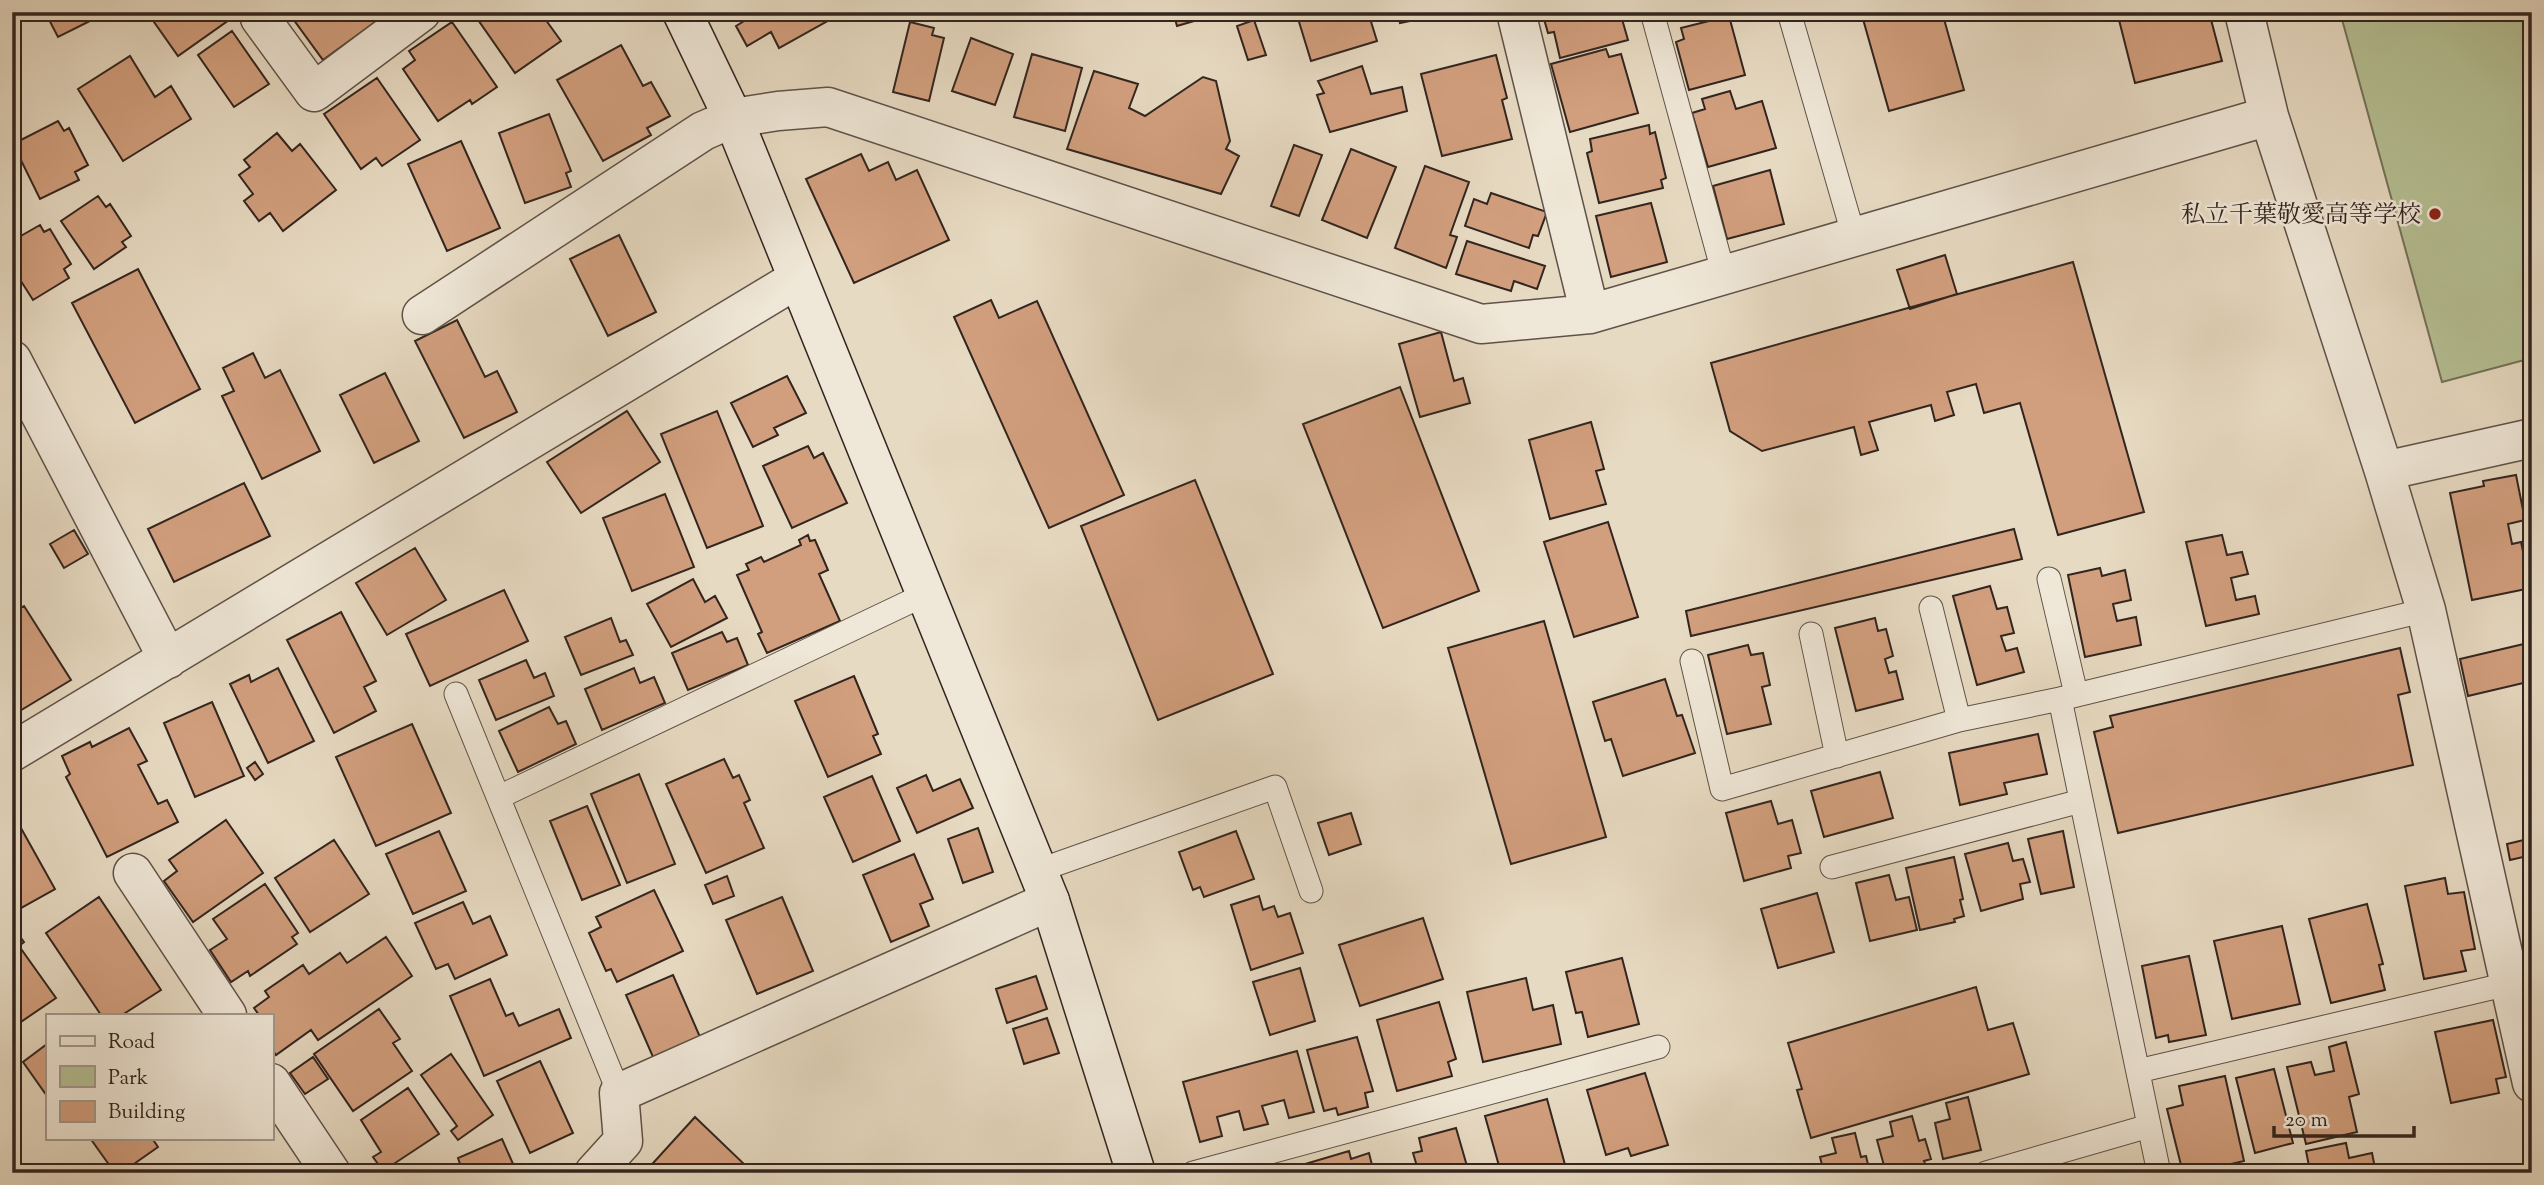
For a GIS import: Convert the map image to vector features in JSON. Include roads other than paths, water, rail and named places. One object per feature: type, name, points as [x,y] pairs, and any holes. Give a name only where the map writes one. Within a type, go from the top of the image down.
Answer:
[{"type":"street","points":[[267,12],[260,18],[314,92],[421,12]]},
{"type":"street","points":[[682,12],[733,118],[1043,886],[1136,1173]]},
{"type":"street","points":[[1516,12],[1590,314]]},
{"type":"street","points":[[2244,12],[2269,116],[2426,610],[2532,1083]]},
{"type":"street","points":[[422,315],[703,131],[733,118],[778,111],[828,107],[1481,324],[1590,314],[2269,116]]},
{"type":"street","points":[[12,752],[797,279]]},
{"type":"street","points":[[12,360],[168,659]]},
{"type":"street","points":[[2384,471],[2532,438]]},
{"type":"street","points":[[132,873],[226,1014]]},
{"type":"street","points":[[594,1173],[623,1141],[619,1093],[1043,886]]},
{"type":"street","points":[[273,1086],[331,1173]]},
{"type":"lane","points":[[1652,12],[1724,275]]},
{"type":"lane","points":[[1790,12],[1854,237]]},
{"type":"lane","points":[[2049,579],[2068,696],[2081,801],[2159,1173]]},
{"type":"lane","points":[[499,797],[924,595]]},
{"type":"lane","points":[[1931,608],[1959,720]]},
{"type":"lane","points":[[1692,661],[1722,789],[1959,720],[2426,610]]},
{"type":"lane","points":[[1811,634],[1837,756]]},
{"type":"lane","points":[[456,694],[619,1093]]},
{"type":"lane","points":[[1043,886],[1275,787],[1311,891]]},
{"type":"lane","points":[[1832,867],[2081,801]]},
{"type":"lane","points":[[2137,1071],[2508,984]]},
{"type":"lane","points":[[1193,1173],[1658,1047]]},
{"type":"lane","points":[[1986,1173],[2149,1126]]},
{"type":"place","name":"私立千葉敬愛高等学校","points":[[2435,214]]}]
